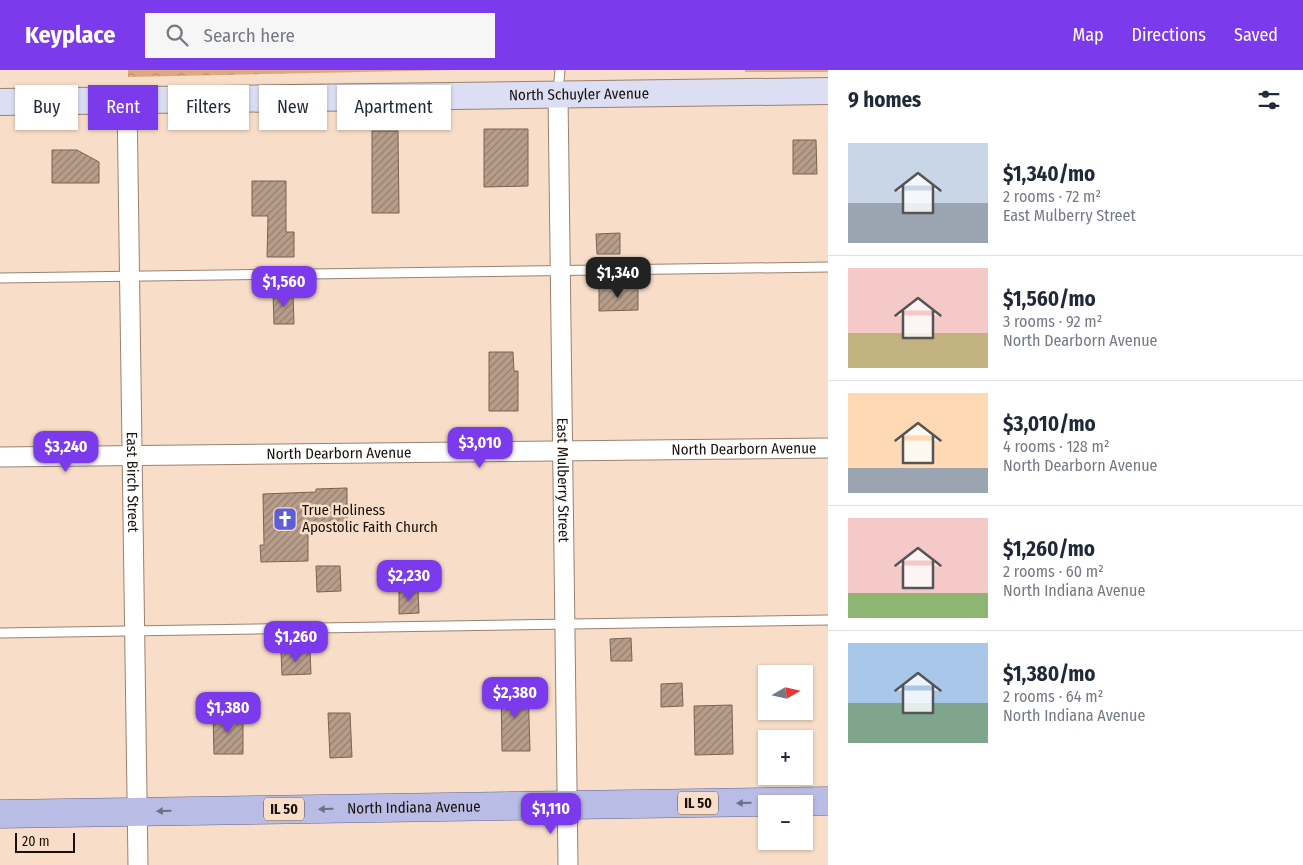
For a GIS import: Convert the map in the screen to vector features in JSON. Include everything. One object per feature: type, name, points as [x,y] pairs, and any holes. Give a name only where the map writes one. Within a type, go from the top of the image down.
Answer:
[{"type":"main road","name":"North Indiana Avenue","points":[[0,814],[828,801]]},
{"type":"street","name":"North Schuyler Avenue","points":[[158,99],[559,82],[828,91]]},
{"type":"street","name":"East Mulberry Street","points":[[559,82],[568,865]]},
{"type":"street","name":"North Schuyler Avenue","points":[[0,102],[88,101]]},
{"type":"street","name":"East Birch Street","points":[[128,130],[138,865]]},
{"type":"street","name":"North Dearborn Avenue","points":[[0,457],[828,448]]},
{"type":"lane","points":[[0,278],[828,267]]},
{"type":"lane","points":[[0,633],[828,620]]},
{"type":"green space","points":[[128,70],[456,70],[128,77]]},
{"type":"green space","points":[[745,70],[828,70],[828,72],[745,72]]},
{"type":"building","points":[[484,129],[528,129],[528,186],[484,187]]},
{"type":"building","points":[[372,131],[398,131],[399,213],[372,213]]},
{"type":"building","points":[[793,140],[816,140],[817,174],[793,174]]},
{"type":"building","points":[[52,150],[77,150],[99,162],[99,183],[52,183]]},
{"type":"building","points":[[252,181],[286,181],[286,232],[294,232],[294,257],[267,257],[268,216],[252,216]]},
{"type":"building","points":[[620,233],[620,254],[597,254],[596,234]]},
{"type":"building","points":[[638,287],[638,310],[599,311],[599,288]]},
{"type":"building","points":[[273,293],[293,293],[294,324],[274,324]]},
{"type":"building","points":[[489,352],[513,352],[514,371],[518,371],[518,411],[489,411]]},
{"type":"building","name":"True Holiness Apostolic Faith Church","points":[[347,488],[347,531],[308,532],[308,561],[261,562],[260,545],[264,545],[263,494],[316,492],[316,489]]},
{"type":"building","points":[[316,566],[340,566],[341,591],[317,592]]},
{"type":"building","points":[[399,590],[418,590],[419,613],[399,614]]},
{"type":"building","points":[[631,638],[632,661],[611,661],[610,639]]},
{"type":"building","points":[[281,651],[310,651],[311,674],[282,675]]},
{"type":"building","points":[[682,683],[683,706],[661,707],[661,684]]},
{"type":"building","points":[[528,686],[530,751],[502,751],[501,687]]},
{"type":"building","points":[[732,705],[733,754],[695,755],[694,706]]},
{"type":"building","points":[[328,713],[350,713],[352,757],[330,758]]},
{"type":"building","points":[[213,714],[243,714],[243,754],[214,754]]},
{"type":"place","name":"True Holiness Apostolic Faith Church","points":[[285,519]]}]
